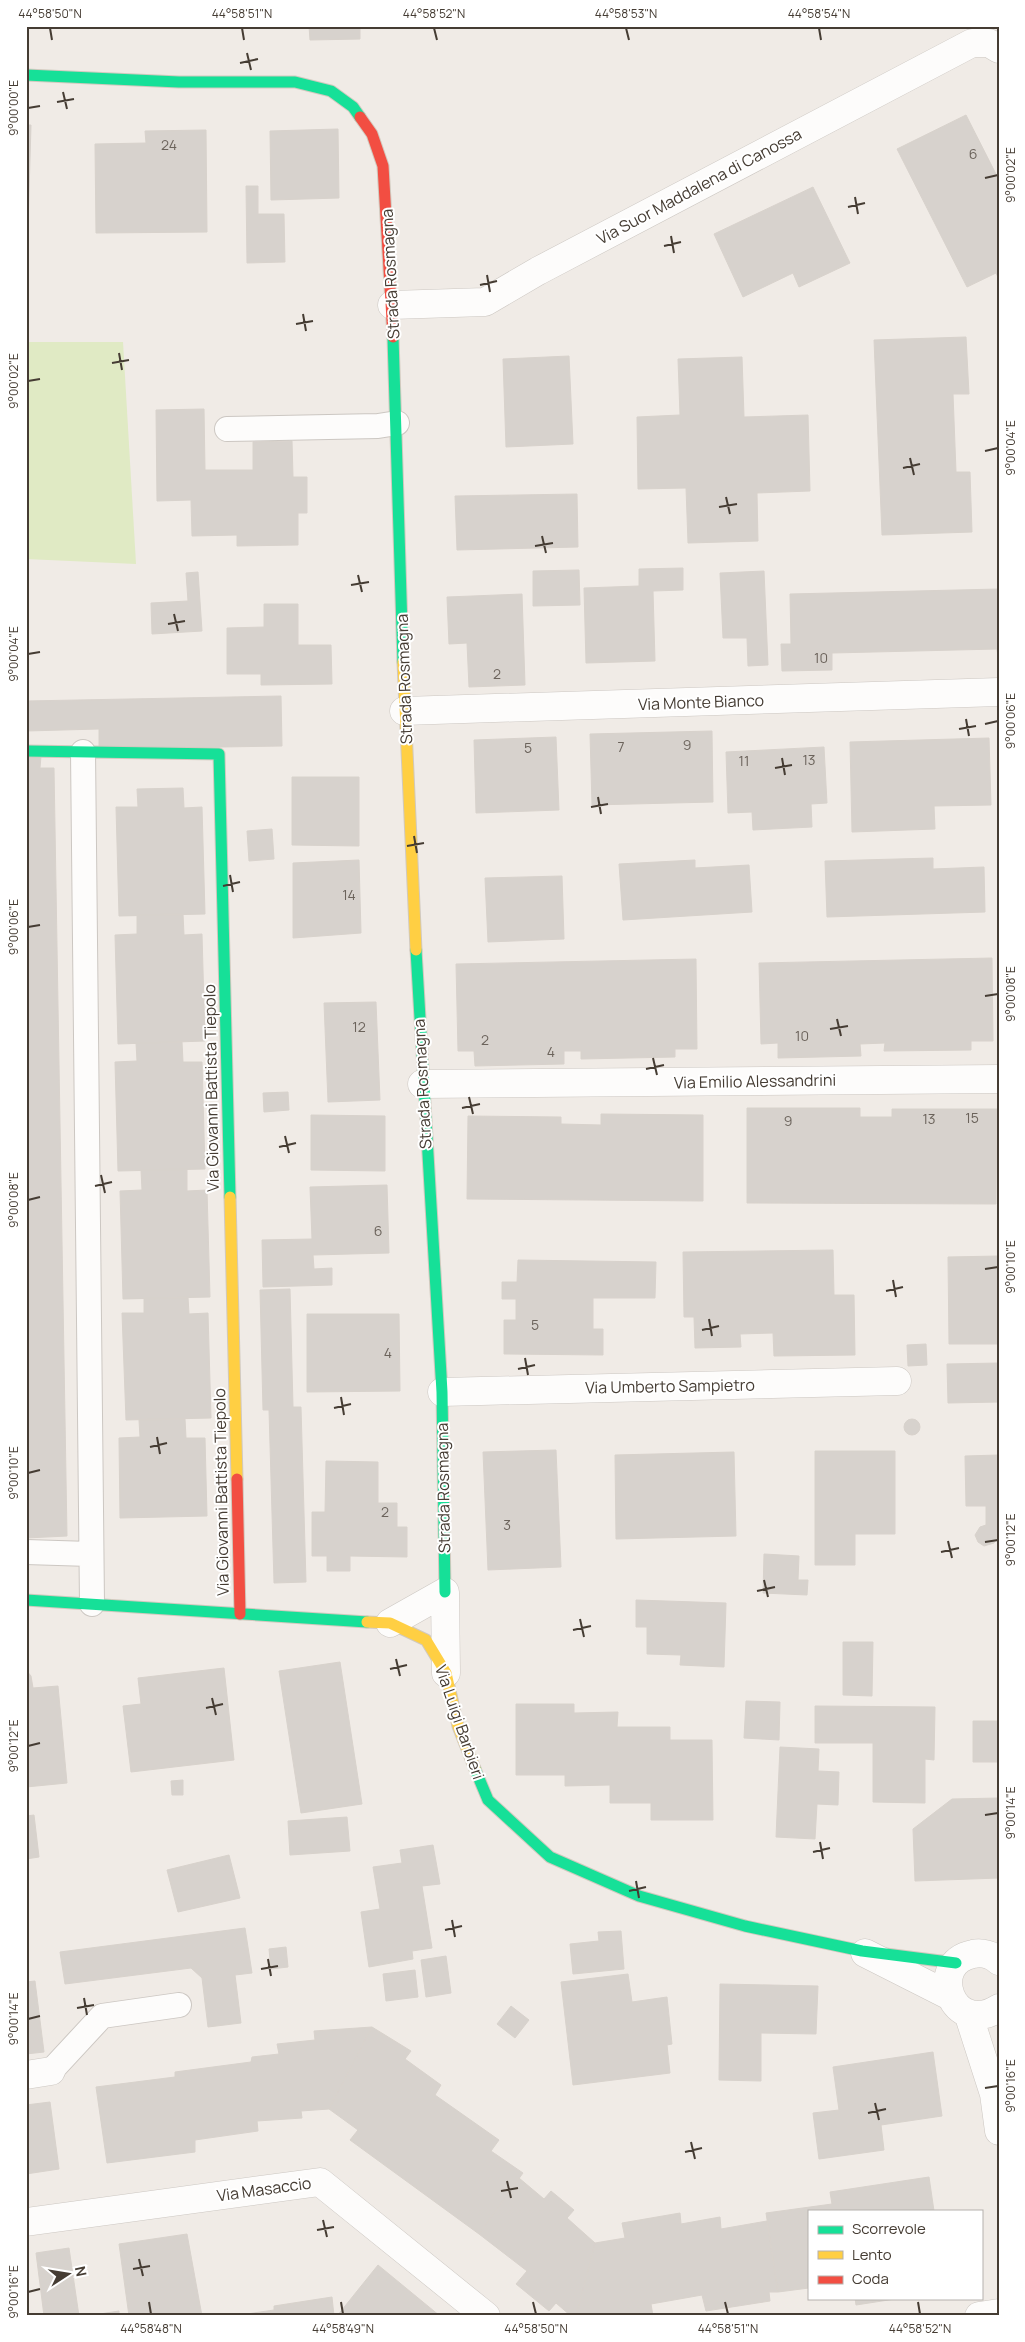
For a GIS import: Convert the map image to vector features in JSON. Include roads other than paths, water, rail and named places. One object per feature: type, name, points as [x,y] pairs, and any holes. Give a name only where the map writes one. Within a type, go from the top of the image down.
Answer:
[{"type":"street","name":"Via Suor Maddalena di Canossa","points":[[392,306],[485,302],[538,271],[972,43],[989,42],[999,49]]},
{"type":"street","name":"Strada Rosmagna","points":[[26,76],[179,82],[295,82],[331,91],[352,107],[372,134],[383,166],[397,423],[404,711],[422,1084],[442,1392],[446,1672]]},
{"type":"street","name":"Via Monte Bianco","points":[[404,711],[999,692]]},
{"type":"street","name":"Via Giovanni Battista Tiepolo","points":[[26,751],[220,754],[240,1614]]},
{"type":"street","name":"Via Emilio Alessandrini","points":[[422,1084],[999,1079]]},
{"type":"street","name":"Via Umberto Sampietro","points":[[442,1392],[898,1380]]},
{"type":"street","points":[[390,1623],[445,1592]]},
{"type":"street","name":"Via Luigi Barbieri","points":[[26,1600],[390,1623],[426,1640],[446,1672],[458,1726],[488,1800],[550,1857],[639,1896],[745,1926],[862,1951],[956,1963]]},
{"type":"street","name":"Via Luigi Barbieri","points":[[862,1951],[959,2005]]},
{"type":"street","points":[[999,1961],[986,1954],[975,1953],[965,1956],[956,1963],[949,1975],[948,1985],[959,2005],[994,2094],[999,2131]]},
{"type":"street","points":[[959,2005],[979,2015],[990,2013],[999,2008]]},
{"type":"street","name":"Via Masaccio","points":[[26,2222],[320,2182],[486,2316]]},
{"type":"street","points":[[979,2316],[999,2313]]},
{"type":"lane","points":[[227,429],[378,426],[397,423]]},
{"type":"lane","points":[[83,752],[92,1604]]},
{"type":"lane","points":[[26,1552],[90,1554]]},
{"type":"lane","points":[[39,2073],[102,2016],[179,2005]]}]
